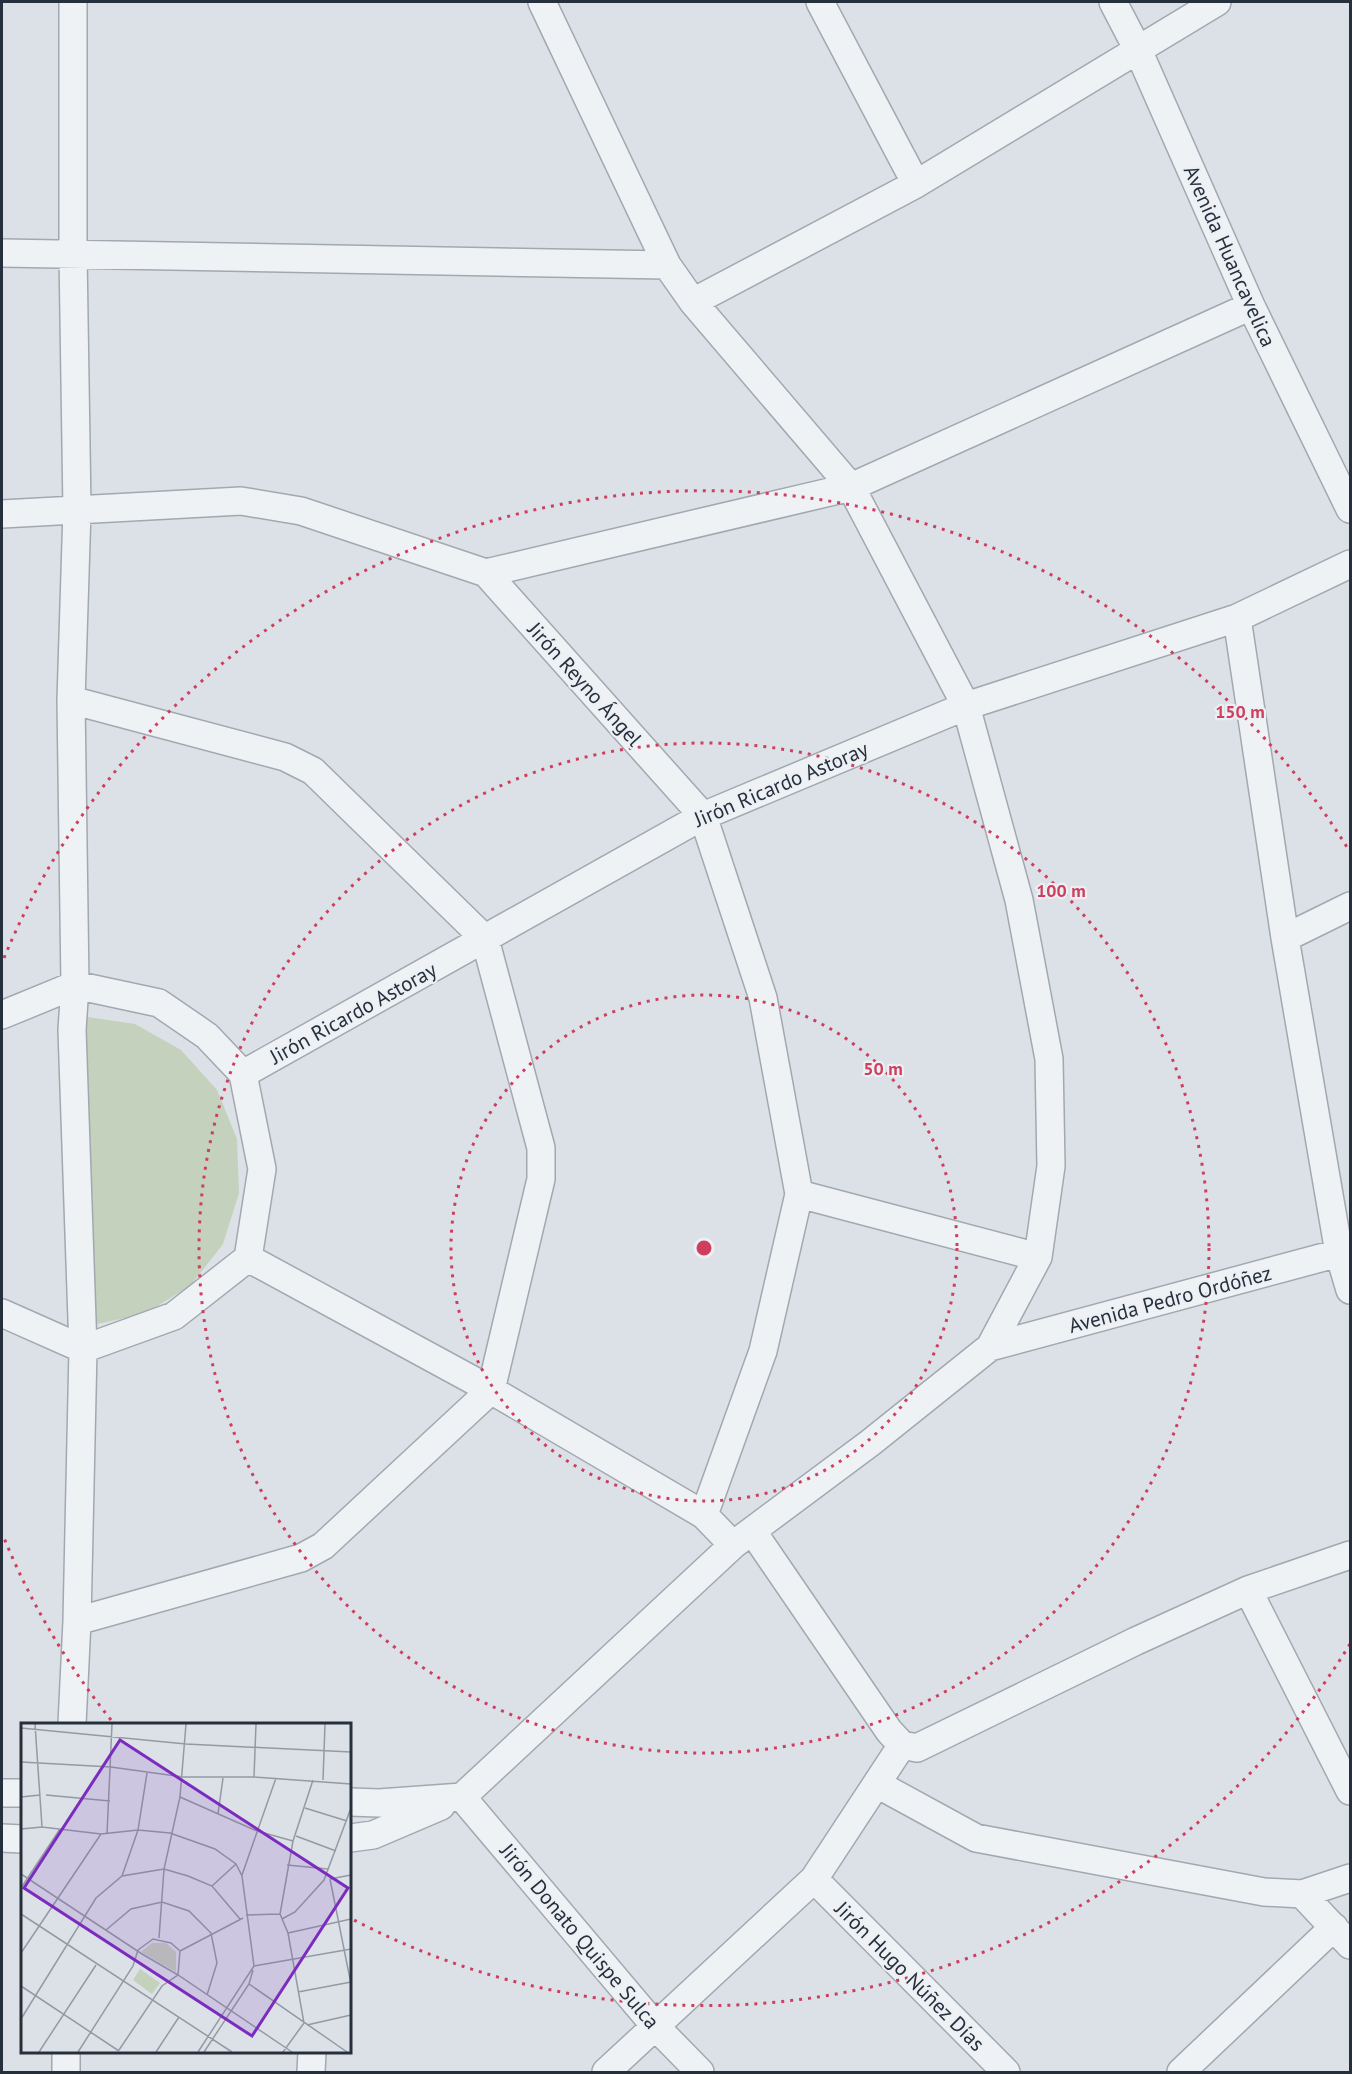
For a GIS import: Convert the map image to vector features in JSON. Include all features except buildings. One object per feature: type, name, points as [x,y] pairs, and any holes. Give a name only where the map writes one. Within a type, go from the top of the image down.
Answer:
[{"type":"street","points":[[72,1723],[77,1621],[82,1349],[72,1030],[75,985],[71,700],[77,510],[74,2]]},
{"type":"street","points":[[351,1838],[373,1836],[462,1797],[743,1538],[870,1443],[990,1347],[1038,1257],[1051,1166],[1049,1059],[1019,900],[966,706],[851,486],[693,302],[667,265],[542,2]]},
{"type":"street","points":[[820,2],[916,184]]},
{"type":"street","name":"Avenida Huancavelica","points":[[1113,2],[1138,50],[1251,306],[1350,508]]},
{"type":"street","points":[[693,302],[916,184],[1217,2]]},
{"type":"street","points":[[2,253],[667,265]]},
{"type":"street","points":[[486,573],[851,486],[1251,306]]},
{"type":"street","name":"Jirón Reyno Ángel","points":[[2,514],[241,501],[301,511],[486,573],[703,816],[763,998],[798,1194]]},
{"type":"street","name":"Jirón Ricardo Astoray","points":[[243,1074],[703,816],[966,706],[1237,618],[1350,564]]},
{"type":"street","points":[[1237,618],[1285,938],[1345,1252],[1350,1290]]},
{"type":"street","points":[[71,700],[285,757],[313,771],[485,939],[541,1148],[541,1179],[491,1390],[323,1546],[301,1558],[77,1621]]},
{"type":"street","points":[[1285,938],[1350,906]]},
{"type":"street","points":[[2,1015],[75,985],[159,1002],[207,1036],[243,1074],[262,1169],[248,1258],[174,1316],[82,1349],[2,1313]]},
{"type":"street","points":[[704,1515],[763,1351],[798,1194],[1038,1257]]},
{"type":"street","name":"Avenida Pedro Ordóñez","points":[[990,1347],[1345,1252]]},
{"type":"street","points":[[248,1258],[491,1390],[743,1538],[902,1745],[917,1748],[1136,1641],[1248,1590],[1350,1555]]},
{"type":"street","points":[[1248,1590],[1350,1791]]},
{"type":"street","points":[[606,2073],[814,1879],[902,1745]]},
{"type":"street","points":[[877,1784],[976,1838],[1264,1892],[1302,1894],[1350,1878]]},
{"type":"street","points":[[2,1794],[21,1793]]},
{"type":"street","points":[[351,1802],[379,1803],[462,1797]]},
{"type":"street","name":"Jirón Donato Quispe Sulca","points":[[462,1797],[656,2027],[700,2073]]},
{"type":"street","points":[[2,1838],[21,1839]]},
{"type":"street","name":"Jirón Hugo Núñez Días","points":[[814,1879],[1006,2073]]},
{"type":"street","points":[[1181,2073],[1342,1936],[1302,1894]]},
{"type":"street","points":[[66,2053],[66,2073]]},
{"type":"street","points":[[311,2073],[312,2053]]},
{"type":"green space","points":[[81,1016],[135,1024],[181,1050],[217,1090],[237,1139],[239,1193],[223,1244],[190,1286],[144,1314],[92,1325]]}]
